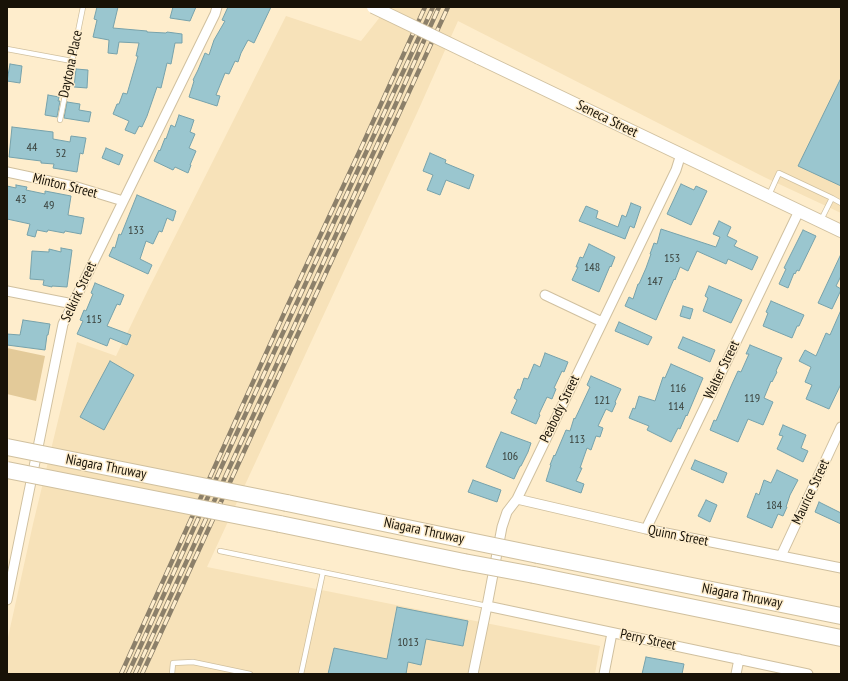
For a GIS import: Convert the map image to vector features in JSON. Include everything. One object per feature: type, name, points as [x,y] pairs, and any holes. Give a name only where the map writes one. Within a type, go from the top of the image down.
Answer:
[{"type":"highway","name":"Niagara Thruway","points":[[7,447],[841,616]]},
{"type":"highway","name":"Niagara Thruway","points":[[7,470],[841,638]]},
{"type":"main road","name":"Seneca Street","points":[[373,7],[841,231]]},
{"type":"street","name":"Selkirk Street","points":[[7,600],[63,324],[215,14],[217,7]]},
{"type":"street","name":"Peabody Street","points":[[473,674],[502,527],[507,512],[517,499],[676,170],[682,154]]},
{"type":"street","name":"Minton Street","points":[[7,172],[77,186],[123,201]]},
{"type":"street","name":"Walter Street","points":[[646,530],[799,211]]},
{"type":"street","points":[[7,291],[73,304]]},
{"type":"street","points":[[545,295],[602,322]]},
{"type":"street","name":"Maurice Street","points":[[781,556],[841,428]]},
{"type":"street","name":"Quinn Street","points":[[517,499],[646,530],[841,568]]},
{"type":"street","name":"Perry Street","points":[[487,606],[808,674]]},
{"type":"street","points":[[604,674],[612,633]]},
{"type":"street","points":[[736,674],[739,659]]},
{"type":"lane","name":"Daytona Place","points":[[60,120],[83,7]]},
{"type":"lane","points":[[7,50],[72,61]]},
{"type":"lane","points":[[768,196],[779,173],[841,203]]},
{"type":"lane","points":[[821,222],[832,198]]},
{"type":"lane","points":[[220,551],[487,606]]},
{"type":"lane","points":[[301,674],[323,572]]},
{"type":"lane","points":[[172,674],[173,663],[187,662],[250,674]]},
{"type":"shaded area","points":[[388,7],[841,7],[841,213],[764,177],[458,21],[207,567],[600,646],[595,674],[7,674],[7,642],[33,524],[77,342],[116,356],[286,16],[361,41]]},
{"type":"shaded area","points":[[7,348],[45,356],[36,401],[7,394]]},
{"type":"building","points":[[97,7],[118,7],[113,28],[182,34],[182,43],[175,43],[171,64],[167,63],[161,88],[157,87],[142,127],[139,126],[135,134],[125,130],[129,121],[113,114],[123,93],[127,94],[138,56],[136,56],[139,43],[119,42],[117,54],[108,53],[109,40],[93,37],[97,20],[94,19]]},
{"type":"building","points":[[173,7],[196,7],[190,21],[170,18]]},
{"type":"building","points":[[228,7],[271,7],[254,43],[248,40],[238,62],[235,61],[229,74],[225,73],[216,95],[220,96],[217,106],[189,97],[194,81],[193,80],[205,53],[209,55],[214,40],[225,21],[222,20]]},
{"type":"building","points":[[10,64],[22,66],[20,83],[7,81]]},
{"type":"building","points":[[76,69],[88,70],[87,88],[74,87]]},
{"type":"building","points":[[841,78],[841,186],[798,166]]},
{"type":"building","points":[[48,95],[59,97],[58,101],[60,101],[57,117],[45,115]]},
{"type":"building","points":[[67,102],[80,104],[79,110],[91,112],[89,122],[64,118]]},
{"type":"building","points":[[179,115],[194,120],[190,132],[195,134],[189,148],[196,151],[188,173],[175,167],[173,170],[154,161],[165,138],[166,139],[171,125],[175,127]]},
{"type":"building","points":[[12,127],[53,132],[53,139],[70,142],[71,136],[86,138],[83,154],[80,153],[77,172],[53,168],[54,164],[41,163],[41,161],[9,157]]},
{"type":"building","points":[[106,148],[123,155],[119,165],[102,158]]},
{"type":"building","points":[[430,153],[446,160],[445,163],[474,175],[469,189],[446,180],[440,195],[427,190],[433,175],[423,171]]},
{"type":"building","points":[[681,184],[694,190],[696,186],[707,191],[691,225],[667,214]]},
{"type":"building","points":[[16,185],[27,187],[26,190],[45,194],[45,191],[71,196],[68,215],[84,218],[81,234],[65,231],[64,233],[48,230],[47,232],[37,230],[35,237],[27,235],[30,224],[7,219],[7,186],[16,188]]},
{"type":"building","points":[[137,195],[176,211],[173,221],[167,218],[162,232],[159,231],[153,244],[146,241],[140,259],[152,265],[148,274],[109,256],[113,247],[115,248],[119,234],[121,235]]},
{"type":"building","points":[[631,203],[641,207],[634,228],[630,226],[625,239],[579,221],[586,206],[598,211],[596,218],[618,227],[622,215],[626,217]]},
{"type":"building","points":[[719,221],[731,227],[727,236],[737,241],[734,246],[758,257],[752,270],[728,259],[726,264],[697,251],[688,271],[680,267],[656,320],[625,306],[629,297],[633,299],[646,268],[654,243],[657,244],[661,229],[716,247],[720,237],[713,234]]},
{"type":"building","points":[[803,230],[816,236],[799,271],[797,270],[795,274],[794,273],[788,288],[779,284],[786,269],[784,268]]},
{"type":"building","points":[[589,244],[615,257],[599,292],[572,280],[578,267],[576,267],[580,257],[583,258]]},
{"type":"building","points":[[61,248],[72,250],[67,287],[52,287],[43,285],[44,280],[30,279],[32,251],[49,252],[49,249],[61,252]]},
{"type":"building","points":[[841,254],[841,276],[836,286],[841,290],[832,309],[818,303]]},
{"type":"building","points":[[95,283],[124,295],[120,305],[117,304],[107,326],[131,335],[127,345],[110,338],[107,346],[77,334],[83,321],[80,320],[84,310],[86,311],[93,294],[91,293]]},
{"type":"building","points":[[709,286],[742,300],[731,323],[703,311],[708,298],[705,296]]},
{"type":"building","points":[[771,301],[804,315],[792,338],[763,326],[768,313],[766,312]]},
{"type":"building","points":[[683,306],[693,309],[690,319],[680,316]]},
{"type":"building","points":[[841,310],[841,384],[829,409],[806,399],[812,385],[805,382],[811,367],[799,361],[805,350],[816,356],[826,333],[830,335]]},
{"type":"building","points":[[23,320],[50,324],[45,350],[7,345],[7,334],[20,335]]},
{"type":"building","points":[[619,322],[652,337],[648,345],[615,331]]},
{"type":"building","points":[[683,337],[715,350],[710,362],[678,348]]},
{"type":"building","points":[[750,345],[782,358],[764,398],[773,402],[763,425],[748,419],[738,442],[710,430],[714,420],[716,421],[738,371],[741,372],[749,354],[746,354]]},
{"type":"building","points":[[545,353],[568,362],[564,372],[562,371],[554,388],[556,389],[552,399],[547,397],[536,424],[511,413],[517,400],[514,398],[518,389],[520,390],[524,378],[528,379],[534,364],[540,367]]},
{"type":"building","points":[[110,361],[134,375],[104,430],[80,417]]},
{"type":"building","points":[[671,364],[703,378],[687,416],[686,415],[680,429],[678,428],[671,442],[647,430],[649,426],[629,418],[633,408],[635,409],[639,396],[655,401],[663,377],[665,378]]},
{"type":"building","points":[[591,376],[621,389],[612,412],[606,409],[598,426],[603,428],[600,437],[596,436],[591,450],[587,448],[580,468],[582,468],[576,481],[584,484],[581,493],[546,481],[554,455],[555,456],[566,430],[570,431],[574,418],[575,419],[590,387],[587,385]]},
{"type":"building","points":[[783,425],[806,435],[801,448],[808,451],[803,462],[777,449],[783,436],[779,435]]},
{"type":"building","points":[[501,432],[531,443],[514,479],[486,467]]},
{"type":"building","points":[[695,460],[727,473],[723,483],[691,469]]},
{"type":"building","points":[[777,470],[798,480],[790,495],[783,516],[778,514],[772,528],[747,517],[756,493],[759,495],[764,480],[771,483]]},
{"type":"building","points":[[473,480],[501,490],[497,502],[468,492]]},
{"type":"building","points":[[706,500],[717,505],[710,522],[698,516]]},
{"type":"building","points":[[819,502],[841,513],[841,524],[815,512]]},
{"type":"building","points":[[397,607],[468,621],[463,646],[426,639],[421,665],[408,662],[406,674],[328,674],[334,648],[387,659]]},
{"type":"building","points":[[646,657],[684,664],[682,674],[642,674]]},
{"type":"railway","points":[[121,674],[425,7]]},
{"type":"railway","points":[[128,674],[235,437],[433,7]]},
{"type":"railway","points":[[135,674],[439,7]]},
{"type":"railway","points":[[142,674],[448,7]]}]
